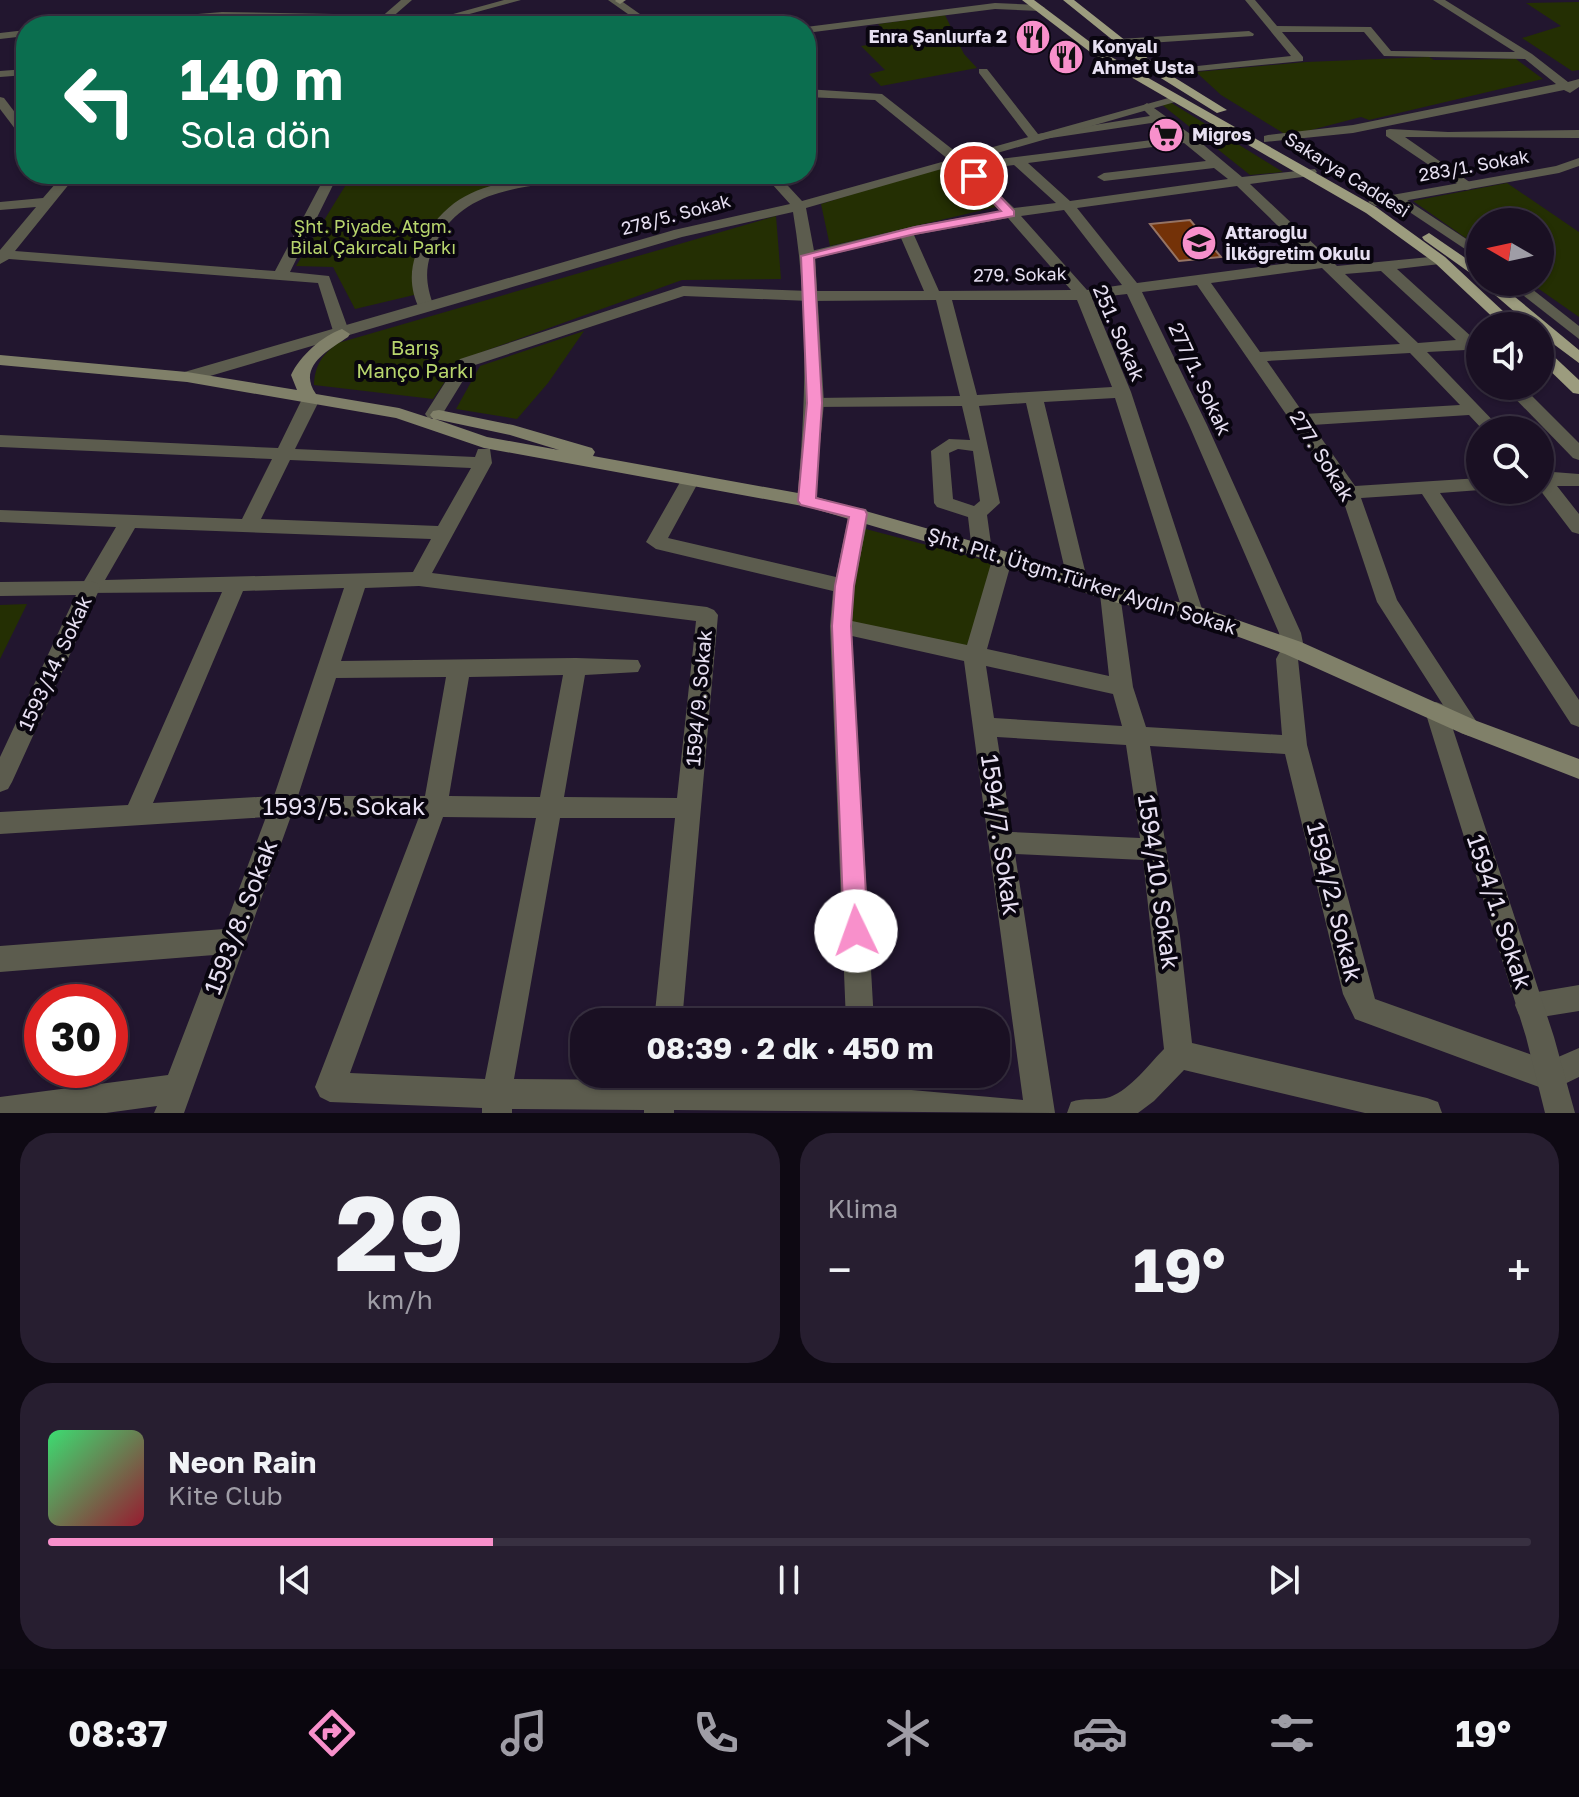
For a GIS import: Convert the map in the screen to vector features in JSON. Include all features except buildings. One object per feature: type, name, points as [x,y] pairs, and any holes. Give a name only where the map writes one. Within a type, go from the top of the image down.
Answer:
[{"type":"main road","name":"Sakarya Caddesi","points":[[1068,0],[1160,73],[1375,202],[1466,263]]},
{"type":"main road","name":"Sakarya Caddesi","points":[[1034,4],[1102,56],[1310,172],[1371,210],[1440,260],[1496,312]]},
{"type":"main road","points":[[1505,296],[1579,358]]},
{"type":"main road","points":[[311,399],[300,382],[300,374],[316,352],[342,334]]},
{"type":"main road","name":"Şht. Plt. Ütğm.Türker Aydın Sokak","points":[[0,360],[187,377],[399,413],[484,442],[807,501],[859,514],[1110,594],[1193,612],[1293,648],[1469,727],[1579,769]]},
{"type":"main road","points":[[1554,365],[1579,389]]},
{"type":"main road","points":[[399,413],[434,414],[513,430],[581,449],[611,467]]},
{"type":"street","points":[[222,15],[236,0]]},
{"type":"street","points":[[388,16],[407,0]]},
{"type":"street","points":[[452,16],[516,0]]},
{"type":"street","points":[[1160,73],[1299,59],[1250,0]]},
{"type":"street","points":[[1438,0],[1464,8],[1579,96]]},
{"type":"street","points":[[619,1],[639,16]]},
{"type":"street","points":[[816,29],[995,6],[1034,4]]},
{"type":"street","points":[[214,16],[268,16]]},
{"type":"street","points":[[1275,29],[1367,29],[1388,54],[1528,56]]},
{"type":"street","points":[[1119,42],[1249,34]]},
{"type":"street","points":[[983,71],[1035,138],[1160,118]]},
{"type":"street","points":[[1268,139],[1377,124],[1579,83]]},
{"type":"street","name":"251. Sokak","points":[[816,94],[878,97],[961,163],[1083,295],[1122,392],[1193,612]]},
{"type":"street","name":"278/5. Sokak","points":[[187,377],[679,233],[799,206],[961,163],[1035,138],[1176,100]]},
{"type":"street","points":[[1147,107],[1240,182],[1416,350],[1479,416]]},
{"type":"street","points":[[1377,124],[1466,186]]},
{"type":"street","name":"283/1. Sokak","points":[[1392,133],[1448,136],[1579,134]]},
{"type":"street","name":"278/5. Sokak","points":[[961,163],[1018,161],[1189,139]]},
{"type":"street","points":[[1078,153],[1126,198]]},
{"type":"street","name":"277/1. Sokak","points":[[1018,161],[1069,207],[1131,286],[1198,425],[1290,633],[1293,648]]},
{"type":"street","name":"283/1. Sokak","points":[[1375,202],[1559,169],[1579,162]]},
{"type":"street","points":[[1104,177],[1219,163]]},
{"type":"street","points":[[808,256],[1010,213],[1310,172]]},
{"type":"street","points":[[2,256],[61,184]]},
{"type":"street","points":[[280,276],[332,184]]},
{"type":"street","points":[[426,307],[417,284],[422,255],[438,226],[458,204],[473,196],[531,184]]},
{"type":"street","points":[[779,184],[799,206],[808,256],[815,403],[807,501]]},
{"type":"street","points":[[1398,198],[1466,245]]},
{"type":"street","points":[[0,206],[48,202]]},
{"type":"street","points":[[906,233],[939,296],[970,401],[990,503],[977,513]]},
{"type":"street","points":[[2,256],[324,279],[342,334]]},
{"type":"street","name":"279. Sokak","points":[[434,414],[466,363],[683,291],[809,296],[1083,295],[1131,286],[1201,279],[1440,260]]},
{"type":"street","points":[[1385,266],[1466,338]]},
{"type":"street","name":"277. Sokak","points":[[1201,279],[1350,493],[1387,602],[1469,727]]},
{"type":"street","points":[[1532,296],[1579,334]]},
{"type":"street","points":[[1257,357],[1466,348]]},
{"type":"street","points":[[815,403],[970,401],[1122,392]]},
{"type":"street","points":[[1034,398],[1078,583]]},
{"type":"street","points":[[248,526],[311,399]]},
{"type":"street","points":[[1526,400],[1579,454]]},
{"type":"street","points":[[1301,420],[1473,410]]},
{"type":"street","points":[[0,441],[483,463]]},
{"type":"street","points":[[0,589],[235,586],[419,579],[483,463],[484,442]]},
{"type":"street","points":[[977,513],[944,503],[940,451],[955,443],[981,447]]},
{"type":"street","points":[[1554,479],[1579,480]]},
{"type":"street","points":[[690,481],[656,542],[844,586]]},
{"type":"street","points":[[1350,493],[1466,485]]},
{"type":"street","points":[[1427,488],[1579,718]]},
{"type":"street","points":[[1554,495],[1579,527]]},
{"type":"street","points":[[977,513],[992,556]]},
{"type":"street","points":[[859,514],[844,586],[841,626],[859,1008]]},
{"type":"street","points":[[0,516],[445,533]]},
{"type":"street","name":"1593/14. Sokak","points":[[0,782],[5,760],[90,588],[129,522]]},
{"type":"street","name":"1594/7. Sokak","points":[[992,556],[974,657],[1040,1113]]},
{"type":"street","name":"1594/9. Sokak","points":[[419,579],[707,615],[669,1008]]},
{"type":"street","name":"1593/8. Sokak","points":[[173,1101],[283,806],[356,583]]},
{"type":"street","points":[[136,815],[235,586]]},
{"type":"street","name":"1594/10. Sokak","points":[[1110,594],[1122,687],[1137,737],[1179,1054]]},
{"type":"street","points":[[841,626],[1122,687]]},
{"type":"street","name":"1594/2. Sokak","points":[[1293,648],[1287,659],[1295,745],[1357,994],[1365,1009],[1550,1076]]},
{"type":"street","points":[[497,1103],[576,666]]},
{"type":"street","points":[[326,670],[630,666]]},
{"type":"street","points":[[459,668],[435,807],[330,1087],[497,1103],[661,1093],[806,1104],[863,1088],[916,1109],[1019,1113]]},
{"type":"street","name":"1594/1. Sokak","points":[[1436,711],[1560,1113]]},
{"type":"street","points":[[984,727],[1295,745]]},
{"type":"street","name":"1593/5. Sokak","points":[[0,823],[283,806],[688,808]]},
{"type":"street","points":[[1001,842],[1153,850]]},
{"type":"street","points":[[0,959],[232,941]]},
{"type":"street","points":[[1529,1005],[1579,998]]},
{"type":"street","points":[[1082,1113],[1114,1112],[1144,1091],[1179,1054],[1427,1113]]},
{"type":"street","points":[[1550,1076],[1579,1062]]},
{"type":"street","points":[[0,1112],[173,1101]]},
{"type":"green space","points":[[1579,2],[1579,70],[1572,71],[1522,38],[1561,26],[1526,3]]},
{"type":"green space","points":[[945,15],[964,54],[977,68],[881,86],[869,74],[885,70],[861,46],[894,41],[878,24]]},
{"type":"green space","points":[[1429,57],[1434,60],[1516,59],[1543,79],[1369,120],[1361,117],[1288,136],[1221,95],[1196,72],[1306,62]]},
{"type":"green space","points":[[1170,102],[1283,172],[1250,175],[1161,104]]},
{"type":"green space","points":[[950,164],[996,207],[830,246],[821,204]]},
{"type":"green space","points":[[1507,183],[1544,208],[1466,208],[1466,238],[1413,201]]},
{"type":"green space","name":"Şht. Piyade. Atğm. Bilal Çakırcalı Parkı","points":[[346,184],[533,184],[466,197],[442,216],[420,251],[414,295],[355,309],[333,267],[296,266]]},
{"type":"green space","points":[[1554,215],[1579,232],[1579,317],[1549,296],[1554,296]]},
{"type":"green space","name":"Barış Manço Parkı","points":[[776,216],[781,279],[682,280],[460,360],[433,399],[314,385],[320,361],[338,343]]},
{"type":"green space","points":[[584,331],[548,383],[517,419],[456,409],[480,366]]},
{"type":"green space","points":[[862,528],[995,563],[966,649],[846,623]]},
{"type":"green space","points":[[27,604],[0,659],[0,605]]},
{"type":"place","name":"Enra Şanlıurfa 2","points":[[1033,37]]},
{"type":"place","name":"Konyalı Ahmet Usta","points":[[1066,57]]},
{"type":"place","name":"Migros","points":[[1166,135]]},
{"type":"place","name":"Attaroğlu İlköğretim Okulu","points":[[1199,243]]},
{"type":"route","points":[[856,931],[841,626],[844,586],[859,514],[807,501],[815,403],[808,256],[915,230],[1010,213],[974,176]]}]
